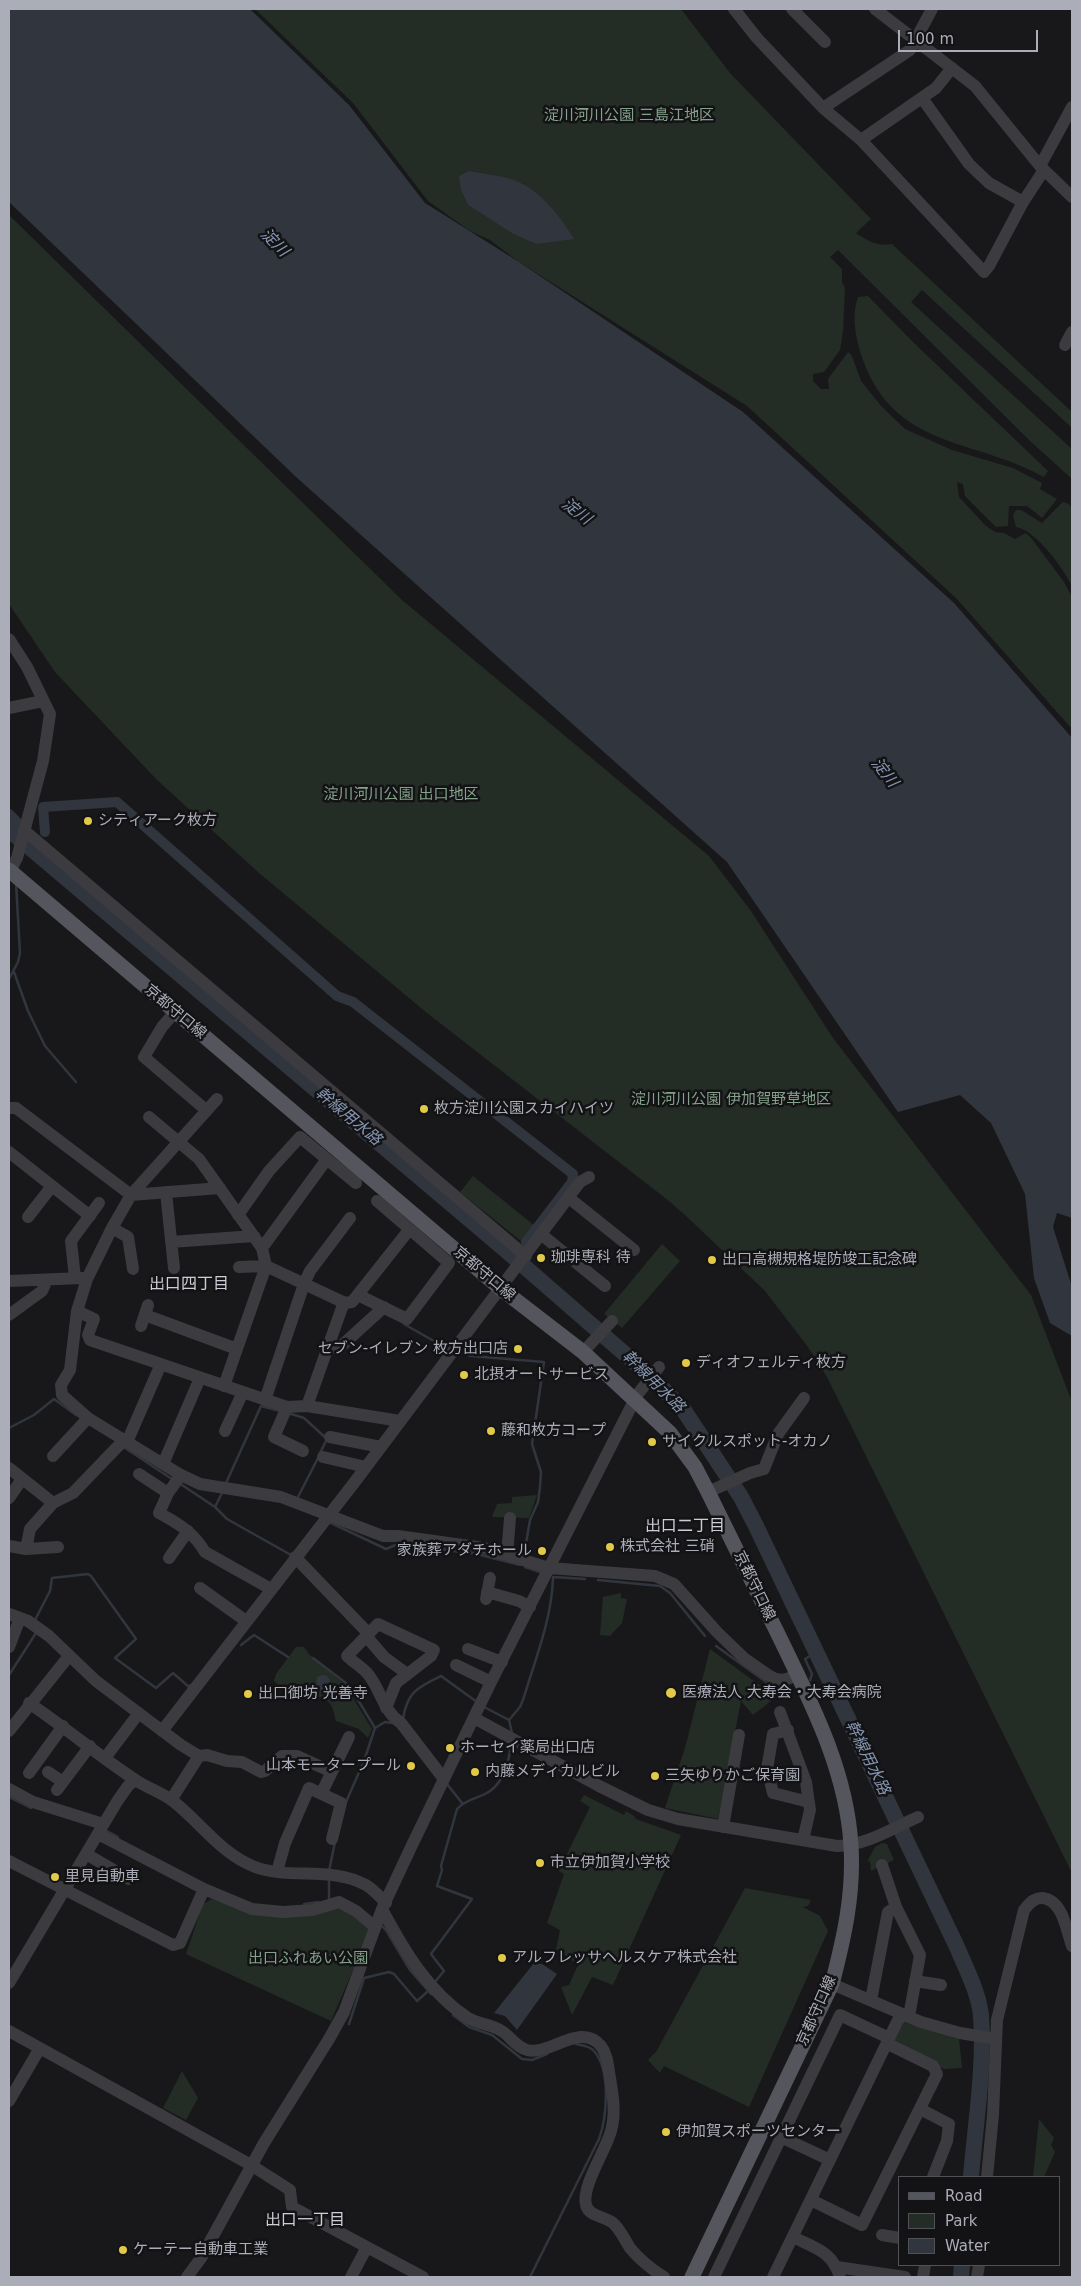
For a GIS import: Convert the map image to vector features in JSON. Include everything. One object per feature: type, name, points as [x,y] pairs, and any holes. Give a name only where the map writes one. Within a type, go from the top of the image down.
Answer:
[{"type":"main road","name":"京都守口線","points":[[10,871],[175,1012],[585,1350],[636,1397],[670,1433],[712,1490],[826,1740],[843,1792],[851,1845],[851,1896],[845,1935],[832,1984],[692,2277]]},
{"type":"street","points":[[734,9],[757,38],[823,108],[861,140],[984,272],[1024,202],[1072,107]]},
{"type":"street","points":[[792,9],[825,42]]},
{"type":"street","points":[[875,9],[975,86],[1042,168],[1072,197]]},
{"type":"street","points":[[823,108],[910,50],[932,9]]},
{"type":"street","points":[[861,140],[936,88],[952,68]]},
{"type":"street","points":[[922,98],[969,164],[989,183],[1024,202]]},
{"type":"street","points":[[1065,345],[1072,332]]},
{"type":"street","points":[[9,639],[27,667],[50,714],[43,761],[17,858],[10,871]]},
{"type":"street","points":[[9,708],[43,701]]},
{"type":"street","points":[[25,831],[526,1256]]},
{"type":"street","points":[[175,1012],[162,1027],[144,1057],[206,1110]]},
{"type":"street","points":[[81,1278],[131,1195],[217,1099]]},
{"type":"street","points":[[9,1108],[16,1108],[131,1195],[220,1188]]},
{"type":"street","points":[[149,1117],[199,1159],[262,1248],[266,1266],[224,1386]]},
{"type":"street","points":[[238,1215],[269,1171],[300,1137],[356,1183]]},
{"type":"street","points":[[9,1152],[90,1216]]},
{"type":"street","points":[[262,1248],[327,1159]]},
{"type":"street","points":[[162,1731],[366,1467],[580,1182],[589,1177]]},
{"type":"street","points":[[28,1217],[52,1186]]},
{"type":"street","points":[[166,1192],[174,1268]]},
{"type":"street","points":[[569,1198],[634,1250]]},
{"type":"street","points":[[358,1295],[407,1319],[449,1263],[377,1201]]},
{"type":"street","points":[[99,1203],[71,1241],[81,1278],[72,1361],[70,1370],[61,1385],[62,1395],[88,1418],[162,1464],[200,1484],[281,1497],[325,1518],[382,1536],[398,1536],[484,1548],[549,1568],[655,1576],[674,1584],[717,1632],[745,1659],[776,1679],[784,1680],[798,1675]]},
{"type":"street","points":[[265,1400],[304,1284],[310,1272],[350,1218]]},
{"type":"street","points":[[112,1228],[128,1237],[133,1269]]},
{"type":"street","points":[[239,1267],[266,1266],[344,1302],[352,1302],[409,1230]]},
{"type":"street","points":[[542,1235],[605,1286]]},
{"type":"street","points":[[171,1242],[254,1236]]},
{"type":"street","points":[[9,1281],[81,1278]]},
{"type":"street","points":[[9,1315],[42,1291],[47,1280]]},
{"type":"street","points":[[307,1406],[344,1302]]},
{"type":"street","points":[[329,1346],[338,1349],[384,1307]]},
{"type":"street","points":[[77,1311],[94,1319],[88,1335],[90,1340],[200,1378],[287,1407],[307,1406],[400,1421]]},
{"type":"street","points":[[145,1316],[237,1349]]},
{"type":"street","points":[[585,1350],[612,1321]]},
{"type":"street","points":[[26,1549],[30,1529],[53,1504],[73,1493],[126,1441],[161,1364]]},
{"type":"street","points":[[187,2277],[201,2258],[251,2165],[344,2012],[380,1917],[491,1682],[636,1397],[659,1367]]},
{"type":"street","points":[[162,1464],[200,1378]]},
{"type":"street","points":[[225,1430],[243,1392]]},
{"type":"street","points":[[712,1490],[750,1473],[764,1470],[778,1434],[804,1398]]},
{"type":"street","points":[[287,1407],[274,1438],[303,1451]]},
{"type":"street","points":[[53,1456],[88,1418]]},
{"type":"street","points":[[330,1437],[381,1447]]},
{"type":"street","points":[[323,1457],[366,1467]]},
{"type":"street","points":[[9,1468],[53,1504]]},
{"type":"street","points":[[139,1474],[168,1493]]},
{"type":"street","points":[[181,1475],[168,1493],[159,1513],[188,1532],[199,1542],[205,1552],[271,1589]]},
{"type":"street","points":[[9,1498],[22,1479]]},
{"type":"street","points":[[506,1554],[510,1518]]},
{"type":"street","points":[[169,1558],[188,1532]]},
{"type":"street","points":[[9,1546],[26,1549],[58,1547]]},
{"type":"street","points":[[295,1557],[367,1634],[384,1657],[406,1673]]},
{"type":"street","points":[[490,1578],[486,1596],[519,1601],[530,1607]]},
{"type":"street","points":[[200,1588],[246,1621]]},
{"type":"street","points":[[9,1647],[14,1616],[28,1621],[49,1636],[96,1681],[162,1731],[200,1756],[207,1755],[227,1761],[242,1762],[261,1772],[265,1771],[282,1756],[297,1756],[332,1772]]},
{"type":"street","points":[[386,1708],[396,1683],[406,1673],[431,1656],[434,1650],[378,1624],[346,1656],[368,1675],[386,1708],[391,1716],[401,1723],[444,1779]]},
{"type":"street","points":[[468,1649],[502,1662]]},
{"type":"street","points":[[9,1729],[69,1656]]},
{"type":"street","points":[[456,1665],[491,1682]]},
{"type":"street","points":[[29,1704],[63,1726],[135,1780],[171,1800],[195,1819],[226,1851],[256,1867],[277,1872],[336,1875],[366,1885],[380,1917],[428,1982],[469,2018],[499,2029],[518,2046],[527,2050],[538,2051],[576,2038],[586,2037],[600,2045],[606,2054],[614,2103],[614,2115],[605,2149],[588,2188],[586,2206],[589,2211],[613,2222],[632,2249],[651,2269],[664,2277]]},
{"type":"street","points":[[780,1712],[806,1782],[810,1810],[803,1840]]},
{"type":"street","points":[[105,1758],[139,1713]]},
{"type":"street","points":[[474,1718],[599,1786],[648,1810],[678,1819],[837,1846],[851,1845],[878,1837],[918,1817]]},
{"type":"street","points":[[30,1767],[63,1726]]},
{"type":"street","points":[[788,1730],[773,1734],[767,1769],[773,1793],[809,1802]]},
{"type":"street","points":[[723,1827],[739,1736]]},
{"type":"street","points":[[324,1788],[349,1737]]},
{"type":"street","points":[[48,1772],[60,1786],[90,1746]]},
{"type":"street","points":[[171,1800],[200,1756]]},
{"type":"street","points":[[9,1983],[101,1829],[128,1786],[135,1780]]},
{"type":"street","points":[[277,1872],[284,1843],[309,1788],[341,1803],[332,1839]]},
{"type":"street","points":[[9,1789],[33,1802],[101,1829],[204,1889],[252,1909],[267,1912],[312,1910],[339,1902],[356,1911],[380,1917]]},
{"type":"street","points":[[86,1854],[129,1879]]},
{"type":"street","points":[[9,1861],[173,1946],[180,1943],[204,1889]]},
{"type":"street","points":[[773,2277],[898,2020],[910,2011],[920,1955],[896,1907],[882,1866]]},
{"type":"street","points":[[987,2176],[993,2115],[997,2020],[1024,1910],[1029,1903],[1039,1898],[1052,1899],[1058,1905],[1072,1946]]},
{"type":"street","points":[[871,2000],[888,1912],[896,1907]]},
{"type":"street","points":[[915,1981],[941,1985]]},
{"type":"street","points":[[832,1984],[904,2015],[960,2033],[996,2039]]},
{"type":"street","points":[[714,2277],[840,2015],[933,2066],[937,2074],[862,2225],[811,2200]]},
{"type":"street","points":[[9,2032],[251,2165],[290,2190],[292,2207],[367,2247],[400,2272],[423,2277]]},
{"type":"street","points":[[9,2101],[40,2048]]},
{"type":"street","points":[[920,2109],[949,2124],[947,2141],[933,2176]]},
{"type":"street","points":[[781,2137],[830,2160]]},
{"type":"street","points":[[882,2235],[897,2241]]},
{"type":"street","points":[[793,2237],[828,2254],[838,2272],[856,2264],[905,2277]]},
{"type":"street","points":[[351,2277],[367,2247]]},
{"type":"green space","name":"淀川河川公園 三島江地区","points":[[255,9],[681,9],[730,73],[871,219],[856,233],[877,244],[892,244],[1072,412],[1072,428],[922,290],[911,302],[1072,449],[1072,479],[1029,440],[838,250],[830,257],[842,269],[842,282],[845,288],[843,331],[840,350],[824,372],[813,374],[813,381],[821,389],[829,389],[828,379],[848,352],[852,356],[861,381],[882,407],[905,429],[952,450],[1013,468],[1042,483],[1040,489],[1057,499],[1042,518],[1027,506],[1009,506],[1008,526],[996,527],[965,496],[963,484],[957,482],[959,497],[985,525],[995,532],[1004,533],[1015,539],[1026,533],[1032,539],[1064,582],[1072,597],[1072,729],[956,598],[747,406],[519,262],[490,240],[470,231],[428,201],[353,103]],"holes":[[[469,171],[494,175],[524,184],[536,244],[513,234],[468,205],[461,190]]]},
{"type":"green space","name":"淀川河川公園 出口地区","points":[[9,215],[402,600],[709,856],[751,911],[833,1038],[1031,1295],[1072,1402],[1072,1873],[827,1377],[808,1347],[765,1291],[669,1201],[427,1013],[259,873],[156,779],[55,672],[9,604]]},
{"type":"green space","points":[[868,296],[914,343],[1048,471],[1044,477],[1017,464],[939,437],[916,426],[895,410],[877,389],[858,345],[855,328],[856,304],[858,297]]},
{"type":"green space","points":[[1063,502],[1069,504],[1072,508],[1072,586],[1056,560],[1040,542],[1024,530],[1016,527],[1013,515],[1016,510],[1021,510],[1042,523]]},
{"type":"green space","points":[[473,1176],[535,1226],[522,1242],[460,1192]]},
{"type":"green space","points":[[662,1244],[680,1261],[622,1328],[604,1314]]},
{"type":"green space","points":[[537,1495],[529,1518],[492,1517],[497,1504],[512,1503],[512,1497]]},
{"type":"green space","points":[[621,1593],[621,1598],[627,1599],[622,1623],[610,1636],[600,1635],[603,1597]]},
{"type":"green space","points":[[296,1647],[304,1647],[309,1654],[352,1691],[353,1698],[372,1729],[368,1738],[359,1729],[336,1721],[333,1709],[327,1701],[319,1697],[312,1702],[302,1697],[297,1700],[291,1699],[274,1681],[276,1674]]},
{"type":"green space","points":[[710,1649],[776,1697],[753,1715],[741,1701],[718,1819],[665,1808],[685,1748]]},
{"type":"green space","points":[[584,1795],[624,1815],[626,1811],[636,1819],[681,1835],[613,1985],[592,1977],[572,2015],[561,1987],[569,1985],[578,1965],[556,1949],[560,1930],[547,1923],[564,1874],[549,1865],[549,1860],[561,1866],[590,1807],[580,1801]]},
{"type":"green space","points":[[882,1843],[887,1844],[894,1860],[871,1871],[870,1861],[867,1862],[875,1847]]},
{"type":"green space","points":[[745,1888],[811,1900],[808,1906],[803,1907],[820,1916],[828,1931],[749,2107],[664,2066],[660,2073],[648,2060],[656,2052]]},
{"type":"green space","name":"出口ふれあい公園","points":[[212,1899],[252,1913],[340,1907],[361,1920],[370,1931],[331,2021],[186,1954],[203,1904]]},
{"type":"green space","points":[[907,2022],[959,2038],[962,2068],[944,2069],[897,2046],[894,2038],[901,2024]]},
{"type":"green space","points":[[182,2071],[198,2098],[186,2120],[163,2108]]},
{"type":"green space","points":[[1039,2119],[1054,2138],[1051,2145],[1055,2152],[1044,2176],[1033,2176]]},
{"type":"water","name":"淀川","points":[[9,9],[250,9],[349,105],[425,203],[519,262],[743,412],[954,603],[1072,738],[1072,1218],[1057,1213],[1053,1227],[1072,1287],[1072,1336],[1050,1323],[1034,1278],[1025,1194],[991,1123],[960,1095],[898,1112],[727,862],[295,476],[9,202]]},
{"type":"water","points":[[469,171],[505,177],[525,185],[553,209],[574,239],[536,244],[513,234],[468,205],[461,190],[459,176]]},
{"type":"water","points":[[327,1676],[330,1680],[328,1686],[323,1691],[316,1688],[317,1677]]},
{"type":"water","points":[[534,1963],[542,1964],[557,1974],[517,2030],[505,2016],[494,2013]]},
{"type":"waterway","points":[[45,832],[43,807],[117,802],[337,996],[353,1002],[573,1174],[572,1182],[526,1242]]},
{"type":"waterway","points":[[9,814],[21,826],[14,834]]},
{"type":"waterway","name":"幹線用水路","points":[[9,830],[502,1247],[649,1375],[683,1409],[741,1497],[756,1526],[972,1981],[980,2007],[982,2055],[971,2176]]},
{"type":"waterway","name":"幹線用水路","points":[[14,834],[15,845]]},
{"type":"waterway","points":[[9,979],[18,962],[20,953],[16,883]]},
{"type":"waterway","points":[[14,972],[28,1011],[45,1046],[76,1082]]},
{"type":"waterway","points":[[404,1324],[446,1348]]},
{"type":"waterway","points":[[461,1353],[471,1356],[544,1362],[532,1444],[541,1472],[540,1487],[538,1502],[530,1520],[524,1555]]},
{"type":"waterway","points":[[9,1428],[34,1415],[54,1399],[76,1415]]},
{"type":"waterway","points":[[226,1483],[261,1406],[280,1411]]},
{"type":"waterway","points":[[288,1413],[304,1418],[327,1439],[320,1453]]},
{"type":"waterway","points":[[122,1446],[172,1479]]},
{"type":"waterway","points":[[298,1497],[318,1458]]},
{"type":"waterway","points":[[179,1483],[215,1507],[227,1519],[291,1555]]},
{"type":"waterway","points":[[215,1507],[222,1493]]},
{"type":"waterway","points":[[331,1523],[386,1549],[398,1544],[477,1554],[520,1565]]},
{"type":"waterway","points":[[525,1567],[540,1572]]},
{"type":"waterway","points":[[35,1620],[50,1591],[52,1578],[88,1574],[136,1639],[115,1658],[156,1688],[173,1673],[189,1687],[190,1685]]},
{"type":"waterway","points":[[509,1720],[520,1707],[538,1652],[547,1622],[553,1577],[585,1579]]},
{"type":"waterway","points":[[598,1580],[660,1586],[670,1593],[705,1636]]},
{"type":"waterway","points":[[9,1675],[36,1633]]},
{"type":"waterway","points":[[241,1645],[254,1635],[288,1657]]},
{"type":"waterway","points":[[716,1646],[783,1694]]},
{"type":"waterway","points":[[810,1680],[812,1674],[805,1659],[817,1652]]},
{"type":"waterway","points":[[313,1658],[355,1690],[355,1695],[375,1728],[385,1722],[393,1723]]},
{"type":"waterway","points":[[403,1719],[407,1702],[415,1691],[441,1676],[477,1702]]},
{"type":"waterway","points":[[484,1707],[509,1720],[512,1733]]},
{"type":"waterway","points":[[346,1802],[364,1761],[375,1728]]},
{"type":"waterway","points":[[434,1983],[444,1971],[431,1954],[472,1899],[437,1886],[457,1809],[485,1794],[497,1785],[507,1765],[511,1744]]},
{"type":"waterway","points":[[447,1784],[462,1803]]},
{"type":"waterway","points":[[9,1797],[31,1808]]},
{"type":"waterway","points":[[105,1830],[118,1837]]},
{"type":"waterway","points":[[329,1871],[335,1842]]},
{"type":"waterway","points":[[329,1878],[329,1900]]},
{"type":"waterway","points":[[304,1904],[318,1902]]},
{"type":"waterway","points":[[380,1924],[386,1930],[410,1970],[431,1994]]},
{"type":"waterway","points":[[349,2024],[364,1978],[389,1972],[394,1974],[417,2001],[427,1992]]},
{"type":"waterway","points":[[453,2015],[469,2027],[492,2035],[522,2059],[532,2060],[547,2054]]},
{"type":"waterway","points":[[530,2277],[602,2130],[606,2094],[603,2070],[594,2051],[586,2046],[576,2044]]},
{"type":"waterway","name":"幹線用水路","points":[[961,2277],[962,2266]]},
{"type":"place","name":"シティアーク枚方","points":[[88,821]]},
{"type":"place","name":"枚方淀川公園スカイハイツ","points":[[424,1109]]},
{"type":"place","name":"珈琲専科 待","points":[[541,1258]]},
{"type":"place","name":"出口高槻規格堤防竣工記念碑","points":[[712,1260]]},
{"type":"place","name":"セブン-イレブン 枚方出口店","points":[[518,1349]]},
{"type":"place","name":"ディオフェルティ枚方","points":[[686,1363]]},
{"type":"place","name":"北摂オートサービス","points":[[464,1375]]},
{"type":"place","name":"藤和枚方コープ","points":[[491,1431]]},
{"type":"place","name":"サイクルスポット-オカノ","points":[[652,1442]]},
{"type":"place","name":"株式会社 三硝","points":[[610,1547]]},
{"type":"place","name":"家族葬アダチホール","points":[[542,1551]]},
{"type":"place","name":"医療法人 大寿会・大寿会病院","points":[[671,1693]]},
{"type":"place","name":"出口御坊 光善寺","points":[[248,1694]]},
{"type":"place","name":"ホーセイ薬局出口店","points":[[450,1748]]},
{"type":"place","name":"山本モータープール","points":[[411,1766]]},
{"type":"place","name":"内藤メディカルビル","points":[[475,1772]]},
{"type":"place","name":"三矢ゆりかご保育園","points":[[655,1776]]},
{"type":"place","name":"市立伊加賀小学校","points":[[540,1863]]},
{"type":"place","name":"里見自動車","points":[[55,1877]]},
{"type":"place","name":"アルフレッサヘルスケア株式会社","points":[[502,1958]]},
{"type":"place","name":"伊加賀スポーツセンター","points":[[666,2132]]},
{"type":"place","name":"ケーテー自動車工業","points":[[123,2250]]},
{"type":"district","name":"出口四丁目","points":[[189,1285]]},
{"type":"district","name":"出口二丁目","points":[[685,1527]]},
{"type":"district","name":"出口一丁目","points":[[305,2221]]},
{"type":"park label","name":"淀川河川公園 伊加賀野草地区","points":[[731,1100]]}]
